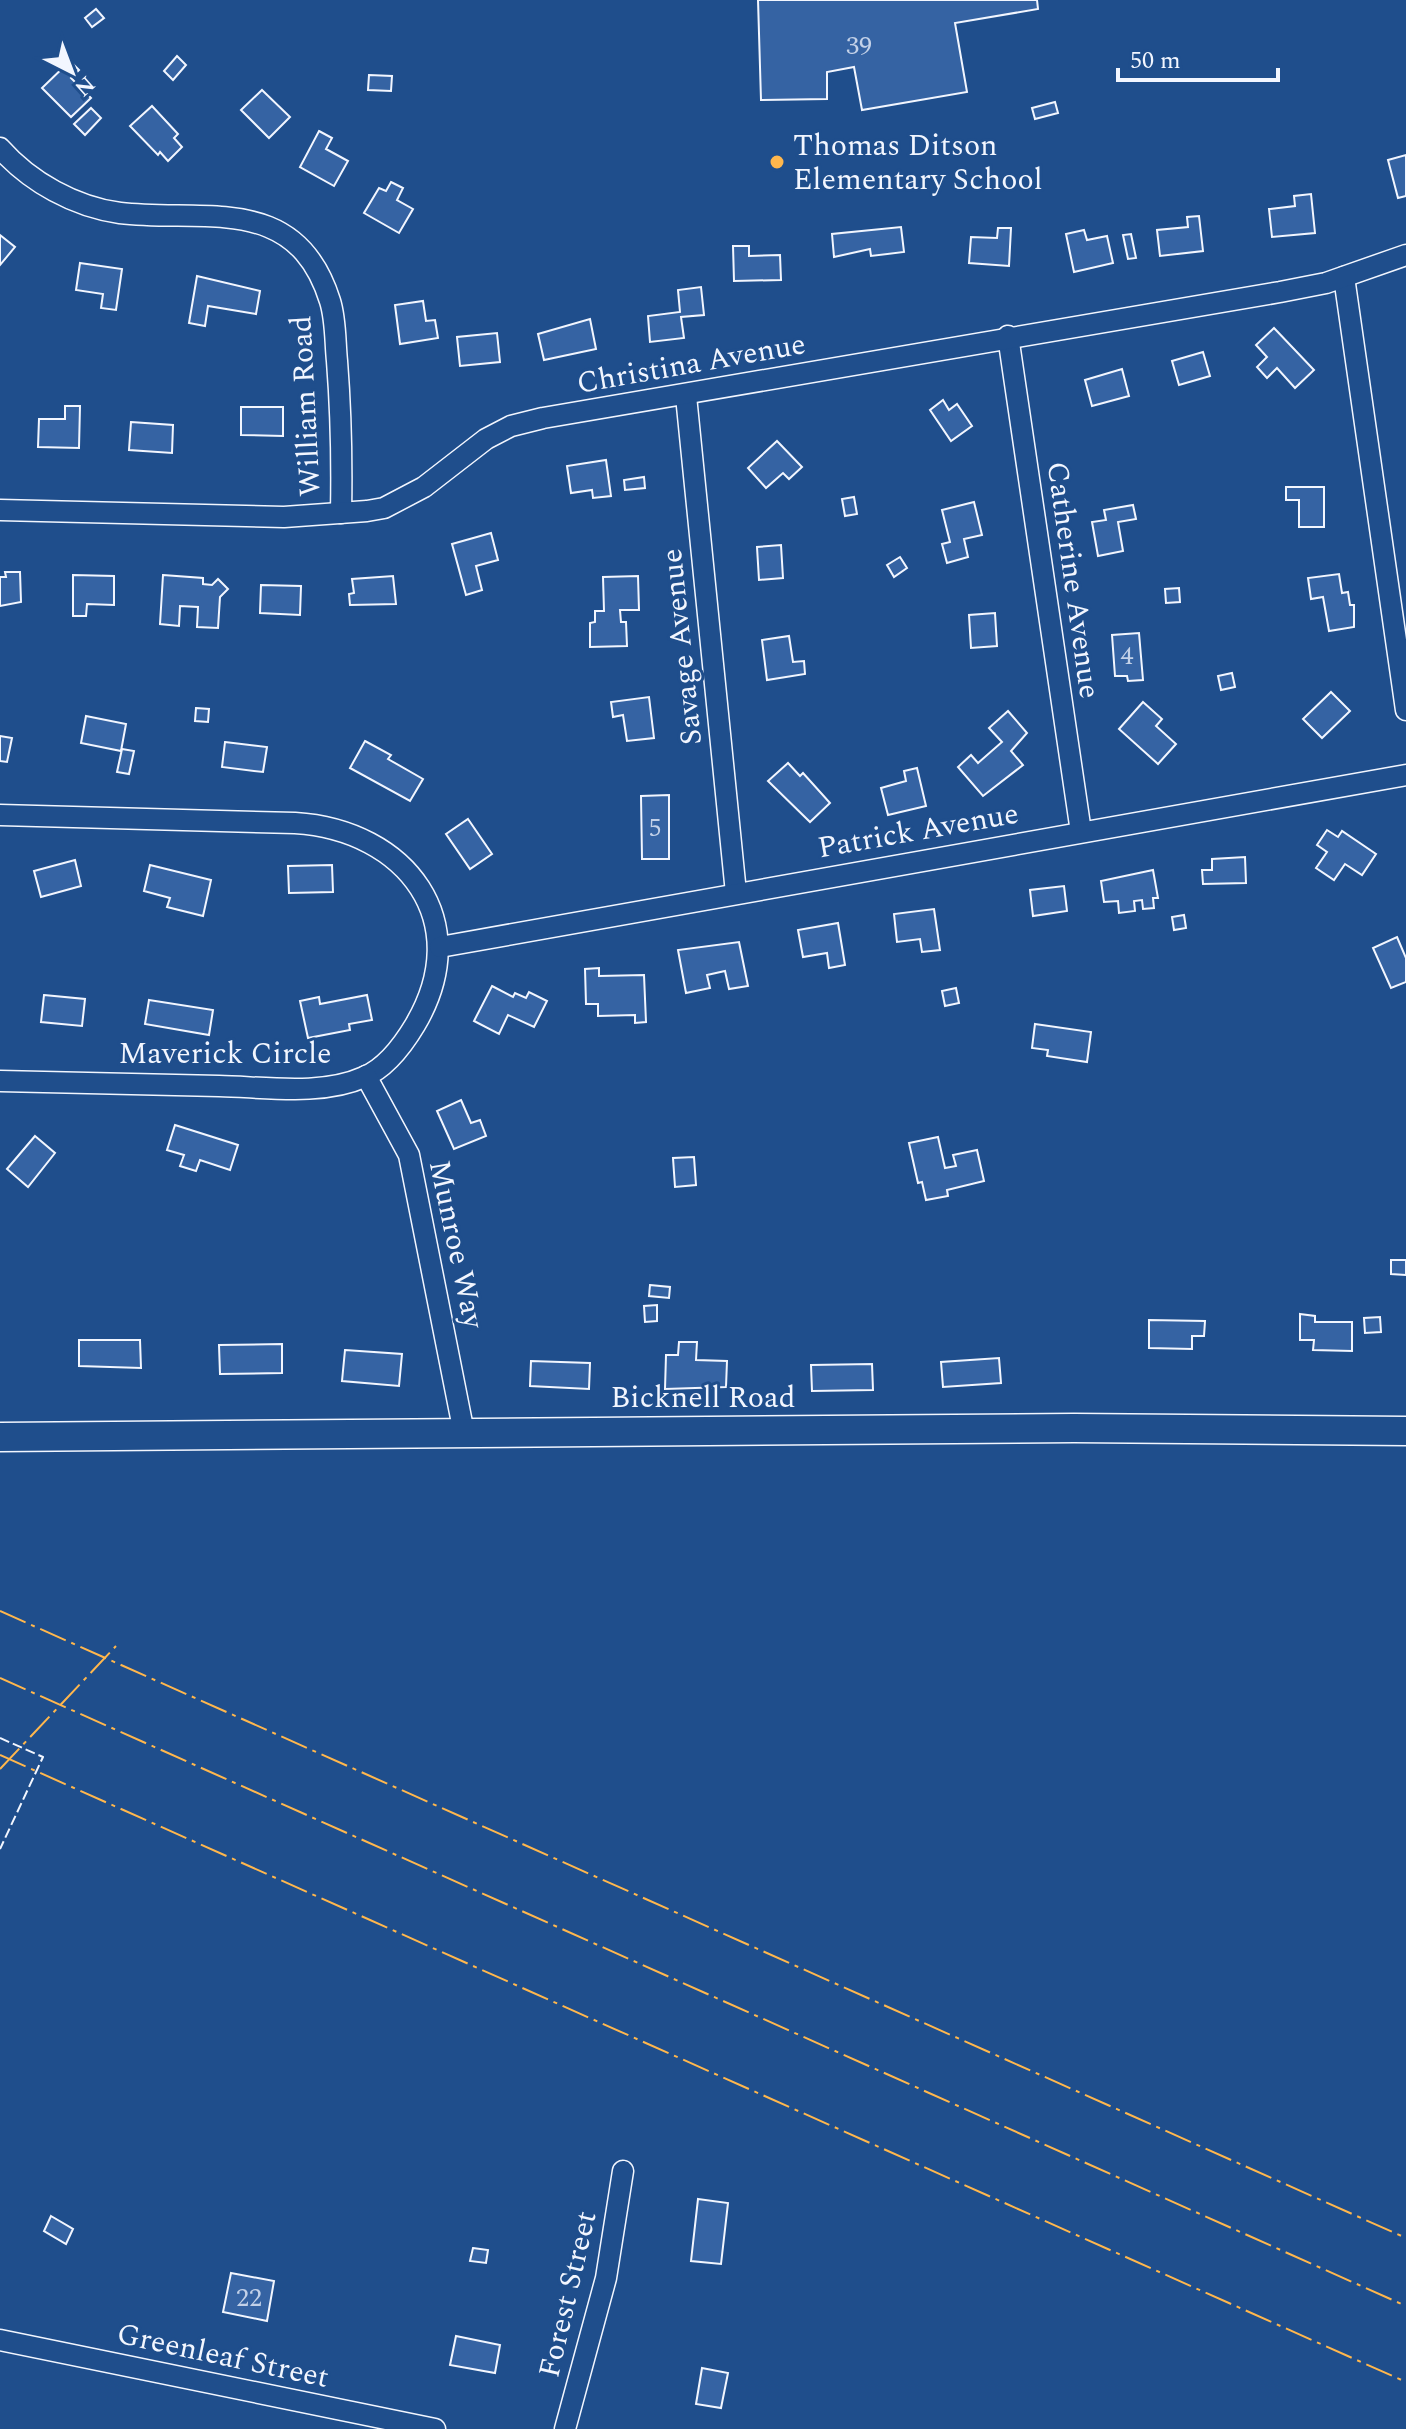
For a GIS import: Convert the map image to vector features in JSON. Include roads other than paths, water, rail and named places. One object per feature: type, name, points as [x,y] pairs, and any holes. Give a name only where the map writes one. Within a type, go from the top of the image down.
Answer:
[{"type":"street","name":"William Road","points":[[0,148],[31,178],[73,199],[116,212],[235,217],[260,222],[289,240],[304,255],[324,287],[334,318],[340,396],[341,513]]},
{"type":"street","name":"Christina Avenue","points":[[0,510],[284,517],[384,508],[403,499],[486,439],[511,426],[1008,336],[1243,299],[1344,277],[1406,255]]},
{"type":"street","points":[[1344,277],[1406,710]]},
{"type":"street","name":"Catherine Avenue","points":[[1008,336],[1081,832]]},
{"type":"street","name":"Savage Avenue","points":[[686,396],[736,893]]},
{"type":"street","name":"Patrick Avenue","points":[[440,947],[1406,775]]},
{"type":"street","name":"Maverick Circle","points":[[0,815],[295,823],[348,831],[384,851],[414,880],[433,918],[440,947],[439,966],[423,1011],[382,1066],[348,1083],[291,1087],[0,1081]]},
{"type":"street","name":"Munroe Way","points":[[366,1076],[409,1155],[464,1433]]},
{"type":"street","name":"Bicknell Road","points":[[1,1434],[1058,1428],[1406,1431]]},
{"type":"street","name":"Forest Street","points":[[565,2429],[606,2278],[623,2171]]},
{"type":"street","name":"Greenleaf Street","points":[[0,2340],[435,2429]]},
{"type":"place","name":"Thomas Ditson Elementary School","points":[[777,162]]}]
